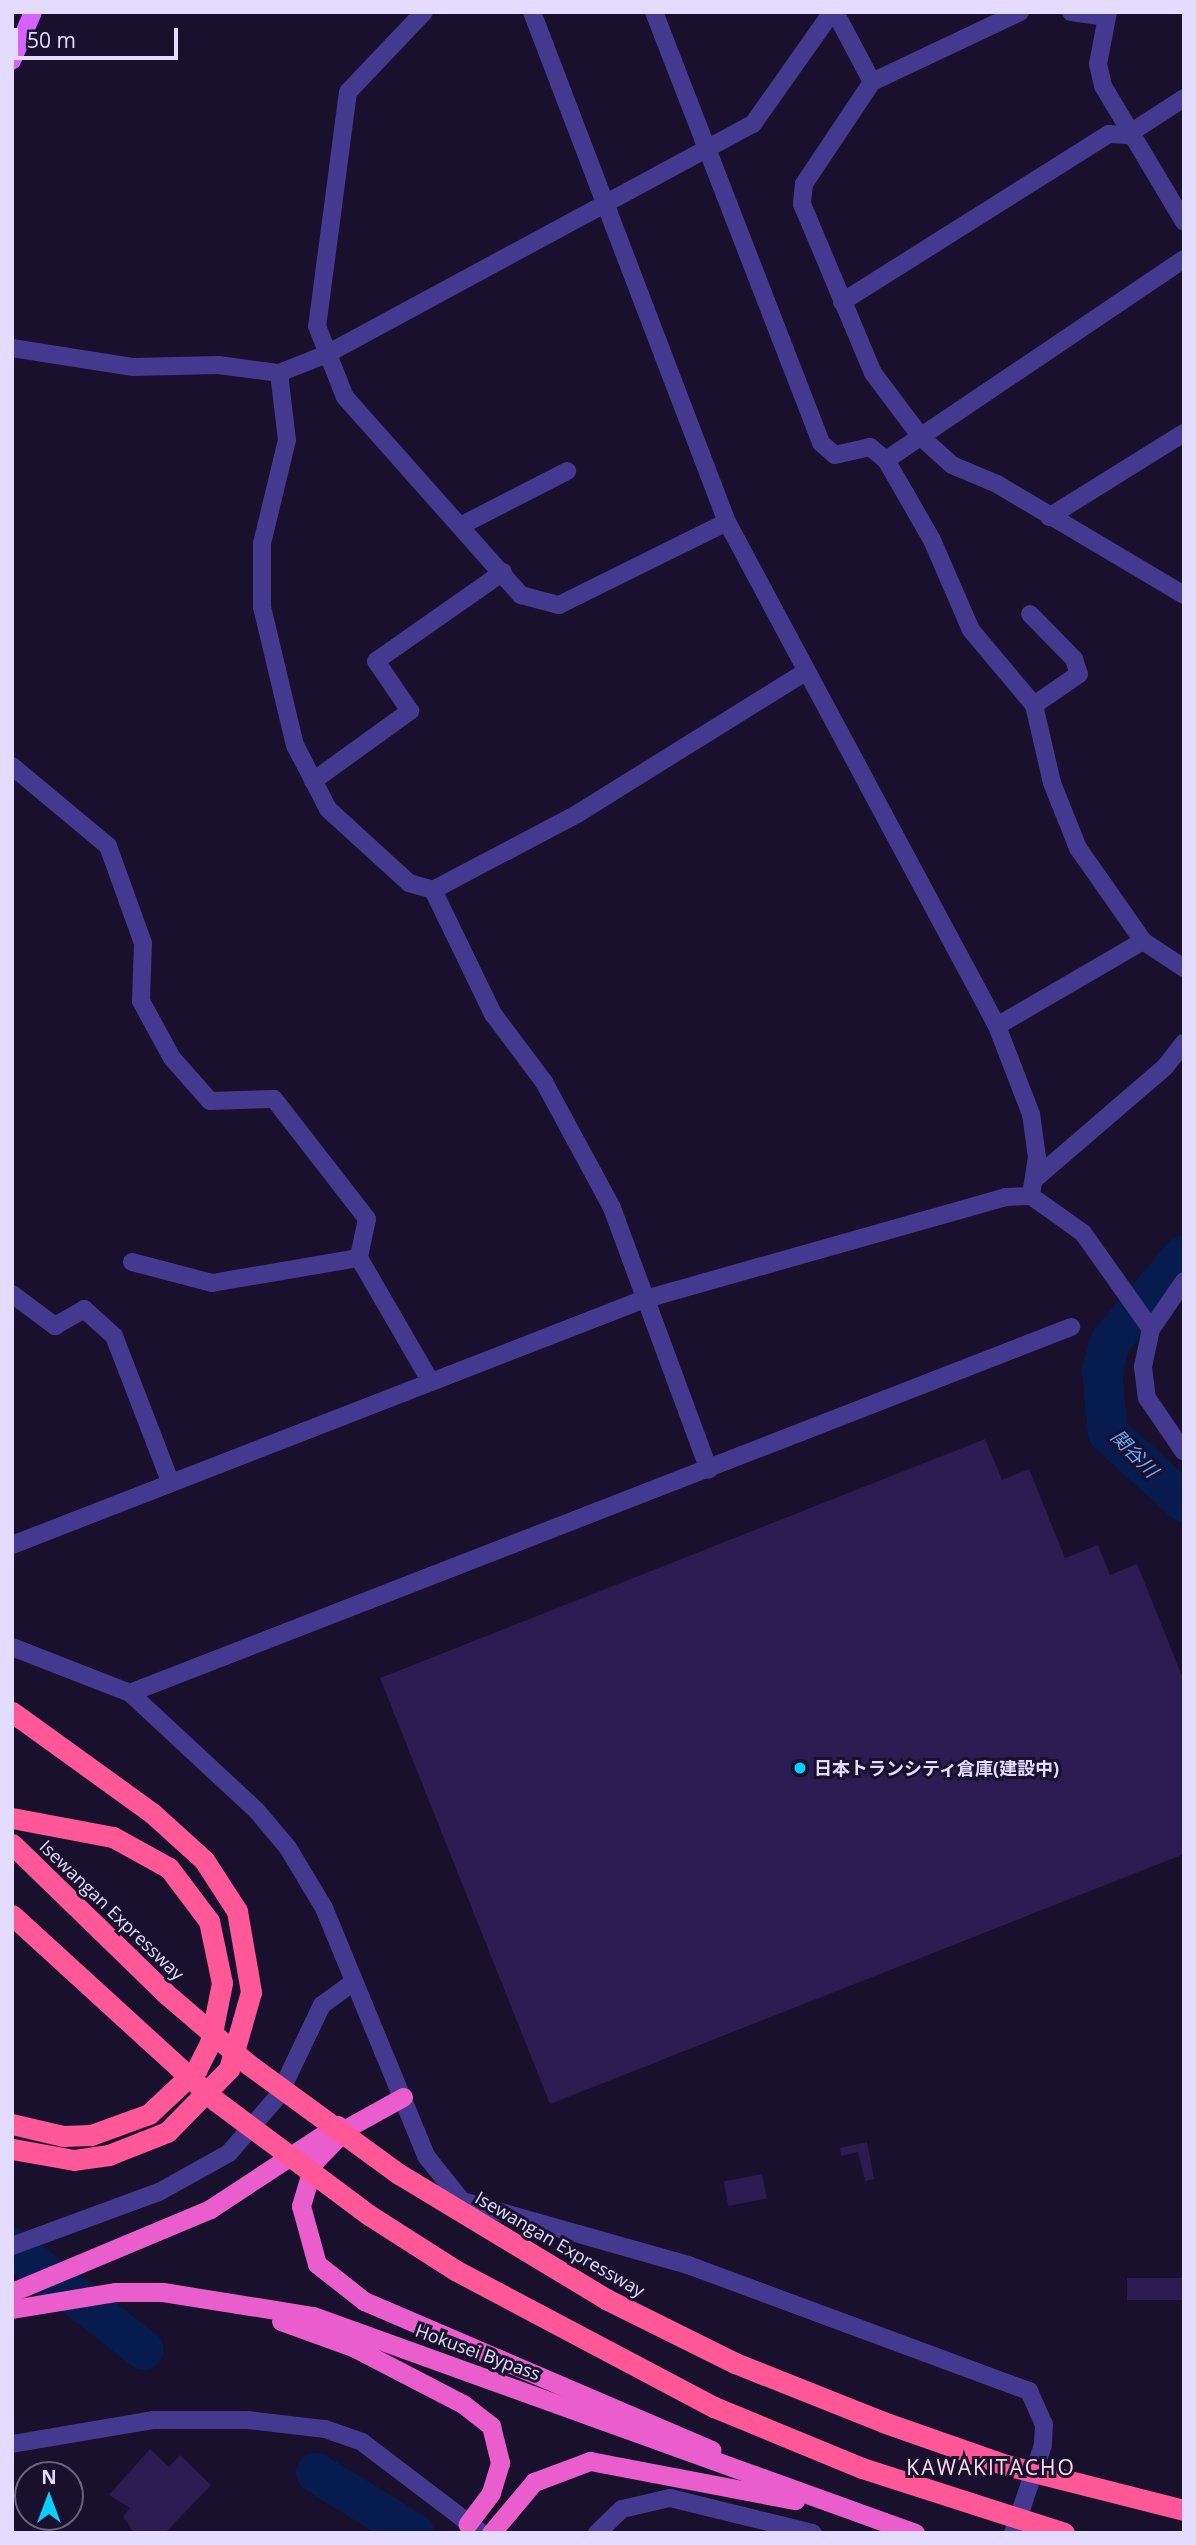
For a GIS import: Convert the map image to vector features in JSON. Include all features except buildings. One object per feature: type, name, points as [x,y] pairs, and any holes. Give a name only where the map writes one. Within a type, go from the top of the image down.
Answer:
[{"type":"highway","points":[[12,1712],[152,1813],[223,1885],[246,1937],[251,1992],[241,2043],[214,2090],[167,2132],[108,2155],[54,2158],[12,2149]]},
{"type":"highway","points":[[12,1818],[113,1837],[169,1868],[209,1921],[222,1983],[210,2043],[197,2068],[149,2114],[91,2135],[63,2136],[12,2124]]},
{"type":"highway","name":"Isewangan Expressway","points":[[12,1844],[164,1992],[248,2064],[399,2174],[606,2299],[735,2363],[883,2422],[1006,2465],[1184,2510]]},
{"type":"highway","points":[[12,1915],[216,2101],[369,2215],[455,2270],[714,2407],[862,2468],[1064,2533]]},
{"type":"highway","points":[[19,2289],[88,2257],[210,2209],[320,2135],[403,2097]]},
{"type":"highway","points":[[403,2097],[329,2142],[305,2183],[306,2236],[329,2277],[364,2301],[688,2437],[766,2480]]},
{"type":"highway","points":[[12,2309],[49,2301],[123,2296],[211,2306],[302,2326],[479,2414],[497,2436],[500,2463],[491,2493],[475,2528]]},
{"type":"highway","name":"Hokusei Bypass","points":[[123,2296],[211,2296],[313,2316],[837,2508],[915,2533]]},
{"type":"highway","points":[[491,2533],[534,2482],[590,2461],[837,2508]]},
{"type":"main road","points":[[12,61],[33,12]]},
{"type":"street","points":[[424,12],[348,92],[317,326],[345,397],[464,524],[521,595],[559,605],[727,522]]},
{"type":"street","points":[[532,12],[727,522],[997,1026],[1031,1114],[1033,1187],[1083,1233],[1147,1322]]},
{"type":"street","points":[[654,12],[709,148],[821,443],[835,454],[870,447],[886,460],[932,540],[971,630],[1034,705],[1052,783],[1078,848],[1143,941],[1184,968]]},
{"type":"street","points":[[12,348],[134,368],[218,365],[279,373],[327,354],[753,124],[833,12],[872,82]]},
{"type":"street","points":[[1020,12],[872,82],[804,184],[802,204],[873,373],[921,437],[952,465],[1183,592]]},
{"type":"street","points":[[1072,12],[1106,15],[1098,64],[1127,135],[1184,222]]},
{"type":"street","points":[[842,302],[1109,134],[1127,135],[1184,98]]},
{"type":"street","points":[[886,460],[1184,259]]},
{"type":"street","points":[[279,373],[287,440],[262,543],[262,607],[295,745],[328,809],[399,874],[433,890],[493,1014],[544,1082],[612,1209],[642,1300],[709,1470]]},
{"type":"street","points":[[1049,517],[1184,433]]},
{"type":"street","points":[[464,524],[567,471]]},
{"type":"street","points":[[313,781],[410,711],[376,661],[503,572]]},
{"type":"street","points":[[1030,614],[1074,659],[1079,674],[1034,705]]},
{"type":"street","points":[[433,890],[577,814],[805,672]]},
{"type":"street","points":[[12,766],[108,846],[143,943],[141,1001],[172,1059],[210,1101],[274,1099],[367,1219],[359,1258],[431,1382]]},
{"type":"street","points":[[997,1026],[1143,941]]},
{"type":"street","points":[[12,1545],[170,1481],[642,1300],[1033,1187],[1165,1067],[1184,1043]]},
{"type":"street","points":[[132,1262],[212,1283],[359,1258]]},
{"type":"street","points":[[1184,1281],[1147,1322],[1143,1367],[1147,1398],[1184,1452]]},
{"type":"street","points":[[12,1294],[55,1326],[84,1310],[114,1336],[170,1481]]},
{"type":"street","points":[[130,1693],[1071,1327]]},
{"type":"street","points":[[12,1647],[130,1693],[288,1848],[324,1908],[435,2173],[462,2201],[688,2265],[1029,2391],[1039,2406],[1043,2445],[1013,2533]]},
{"type":"street","points":[[12,2246],[44,2232],[159,2192],[229,2153],[279,2095],[322,2005],[354,1982]]},
{"type":"street","points":[[12,2444],[154,2420],[248,2420],[325,2428],[362,2442],[475,2528]]},
{"type":"street","points":[[597,2533],[622,2509],[670,2498],[813,2533]]},
{"type":"waterway","name":"関谷川","points":[[1184,1255],[1110,1342],[1102,1371],[1108,1433],[1184,1502]]},
{"type":"waterway","points":[[12,2247],[144,2350]]},
{"type":"waterway","points":[[316,2473],[414,2533]]},
{"type":"place","name":"日本トランシティ倉庫(建設中)","points":[[800,1768]]},
{"type":"district","name":"KAWAKITACHO","points":[[991,2467]]}]
